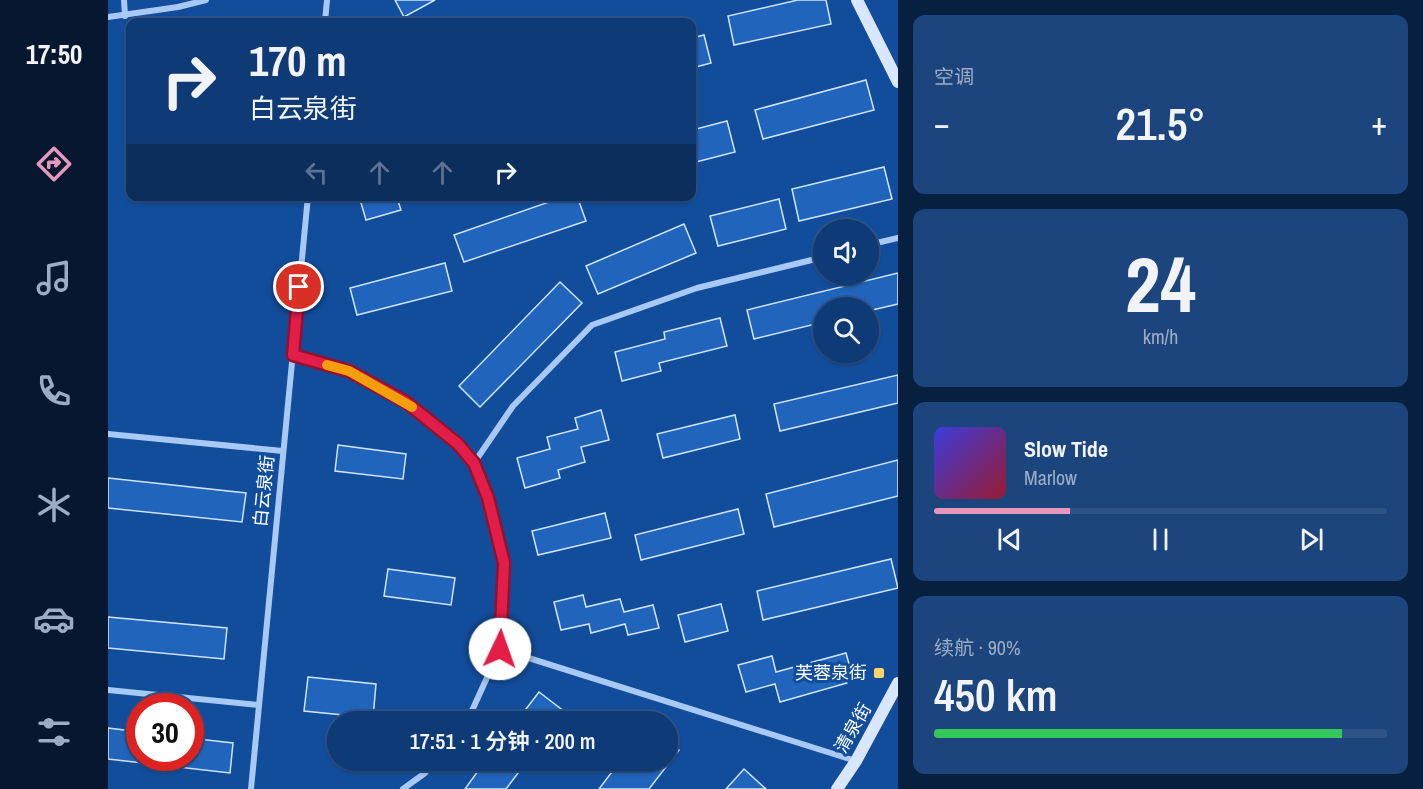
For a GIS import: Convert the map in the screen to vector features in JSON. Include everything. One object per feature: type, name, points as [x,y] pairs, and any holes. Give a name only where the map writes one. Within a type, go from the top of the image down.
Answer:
[{"type":"street","points":[[124,0],[125,16]]},
{"type":"street","points":[[108,17],[178,7],[206,0]]},
{"type":"street","points":[[325,18],[327,0]]},
{"type":"street","points":[[857,0],[898,82]]},
{"type":"street","name":"白云泉街","points":[[250,789],[308,201]]},
{"type":"street","points":[[879,242],[898,238]]},
{"type":"street","points":[[474,463],[513,406],[592,326],[697,288],[813,259]]},
{"type":"street","points":[[293,355],[349,371],[406,402],[458,444],[474,463],[488,498],[504,563],[500,649],[472,711]]},
{"type":"street","points":[[108,434],[283,451]]},
{"type":"street","points":[[500,649],[856,761]]},
{"type":"street","name":"清泉街","points":[[837,789],[856,761],[898,683]]},
{"type":"street","points":[[108,690],[259,705]]},
{"type":"street","points":[[403,789],[427,771]]},
{"type":"building","points":[[395,0],[435,0],[404,17]]},
{"type":"building","points":[[798,0],[826,0],[831,24],[734,45],[728,16]]},
{"type":"building","points":[[704,35],[711,63],[696,67],[696,37]]},
{"type":"building","points":[[866,80],[874,110],[763,139],[755,110]]},
{"type":"building","points":[[727,121],[735,152],[696,162],[696,129]]},
{"type":"building","points":[[884,167],[892,199],[799,221],[792,189]]},
{"type":"building","points":[[779,199],[786,229],[718,246],[710,216]]},
{"type":"building","points":[[360,201],[398,201],[401,210],[366,220]]},
{"type":"building","points":[[552,201],[579,201],[586,221],[464,262],[454,235]]},
{"type":"building","points":[[684,224],[696,253],[598,294],[586,266]]},
{"type":"building","points":[[445,263],[452,291],[357,315],[350,288]]},
{"type":"building","points":[[898,273],[898,304],[879,308],[879,297],[813,297],[813,325],[754,339],[747,310],[849,285],[879,285],[879,278]]},
{"type":"building","points":[[560,282],[582,303],[480,407],[459,386]]},
{"type":"building","points":[[720,318],[727,346],[659,363],[661,371],[622,381],[615,352],[665,339],[664,332]]},
{"type":"building","points":[[898,375],[898,403],[780,431],[774,404]]},
{"type":"building","points":[[601,410],[609,440],[581,447],[585,462],[558,470],[560,478],[525,488],[517,458],[550,449],[547,437],[578,429],[575,418]]},
{"type":"building","points":[[735,415],[740,439],[663,458],[657,434]]},
{"type":"building","points":[[338,445],[406,454],[403,479],[335,471]]},
{"type":"building","points":[[898,460],[898,496],[774,527],[766,494]]},
{"type":"building","points":[[108,478],[246,493],[242,522],[108,508]]},
{"type":"building","points":[[738,509],[744,534],[641,560],[635,535]]},
{"type":"building","points":[[605,513],[611,538],[538,555],[532,531]]},
{"type":"building","points":[[891,559],[898,588],[763,620],[757,591]]},
{"type":"building","points":[[388,569],[455,578],[451,605],[384,596]]},
{"type":"building","points":[[583,595],[586,607],[620,599],[624,612],[653,605],[659,628],[628,635],[625,624],[591,633],[589,624],[561,630],[554,602]]},
{"type":"building","points":[[721,604],[728,631],[685,642],[678,615]]},
{"type":"building","points":[[108,617],[227,628],[224,659],[108,648]]},
{"type":"building","points":[[846,653],[851,671],[844,673],[847,683],[780,702],[775,684],[746,692],[738,665],[772,656],[776,672]]},
{"type":"building","points":[[308,677],[376,684],[374,711],[327,711],[327,713],[304,711]]},
{"type":"building","points":[[539,692],[564,711],[524,711]]},
{"type":"building","points":[[108,728],[126,730],[126,761],[108,759]]},
{"type":"building","points":[[204,740],[233,743],[230,773],[204,770]]},
{"type":"building","points":[[744,769],[766,789],[726,789]]},
{"type":"building","points":[[478,771],[520,771],[506,789],[465,789]]},
{"type":"building","points":[[613,771],[663,771],[649,789],[599,789]]},
{"type":"slow traffic","points":[[327,365],[349,371],[412,407]]},
{"type":"place","name":"芙蓉泉街","points":[[879,673]]},
{"type":"route","points":[[299,287],[293,355],[349,371],[406,402],[458,444],[474,463],[488,498],[504,563],[500,649]]}]
